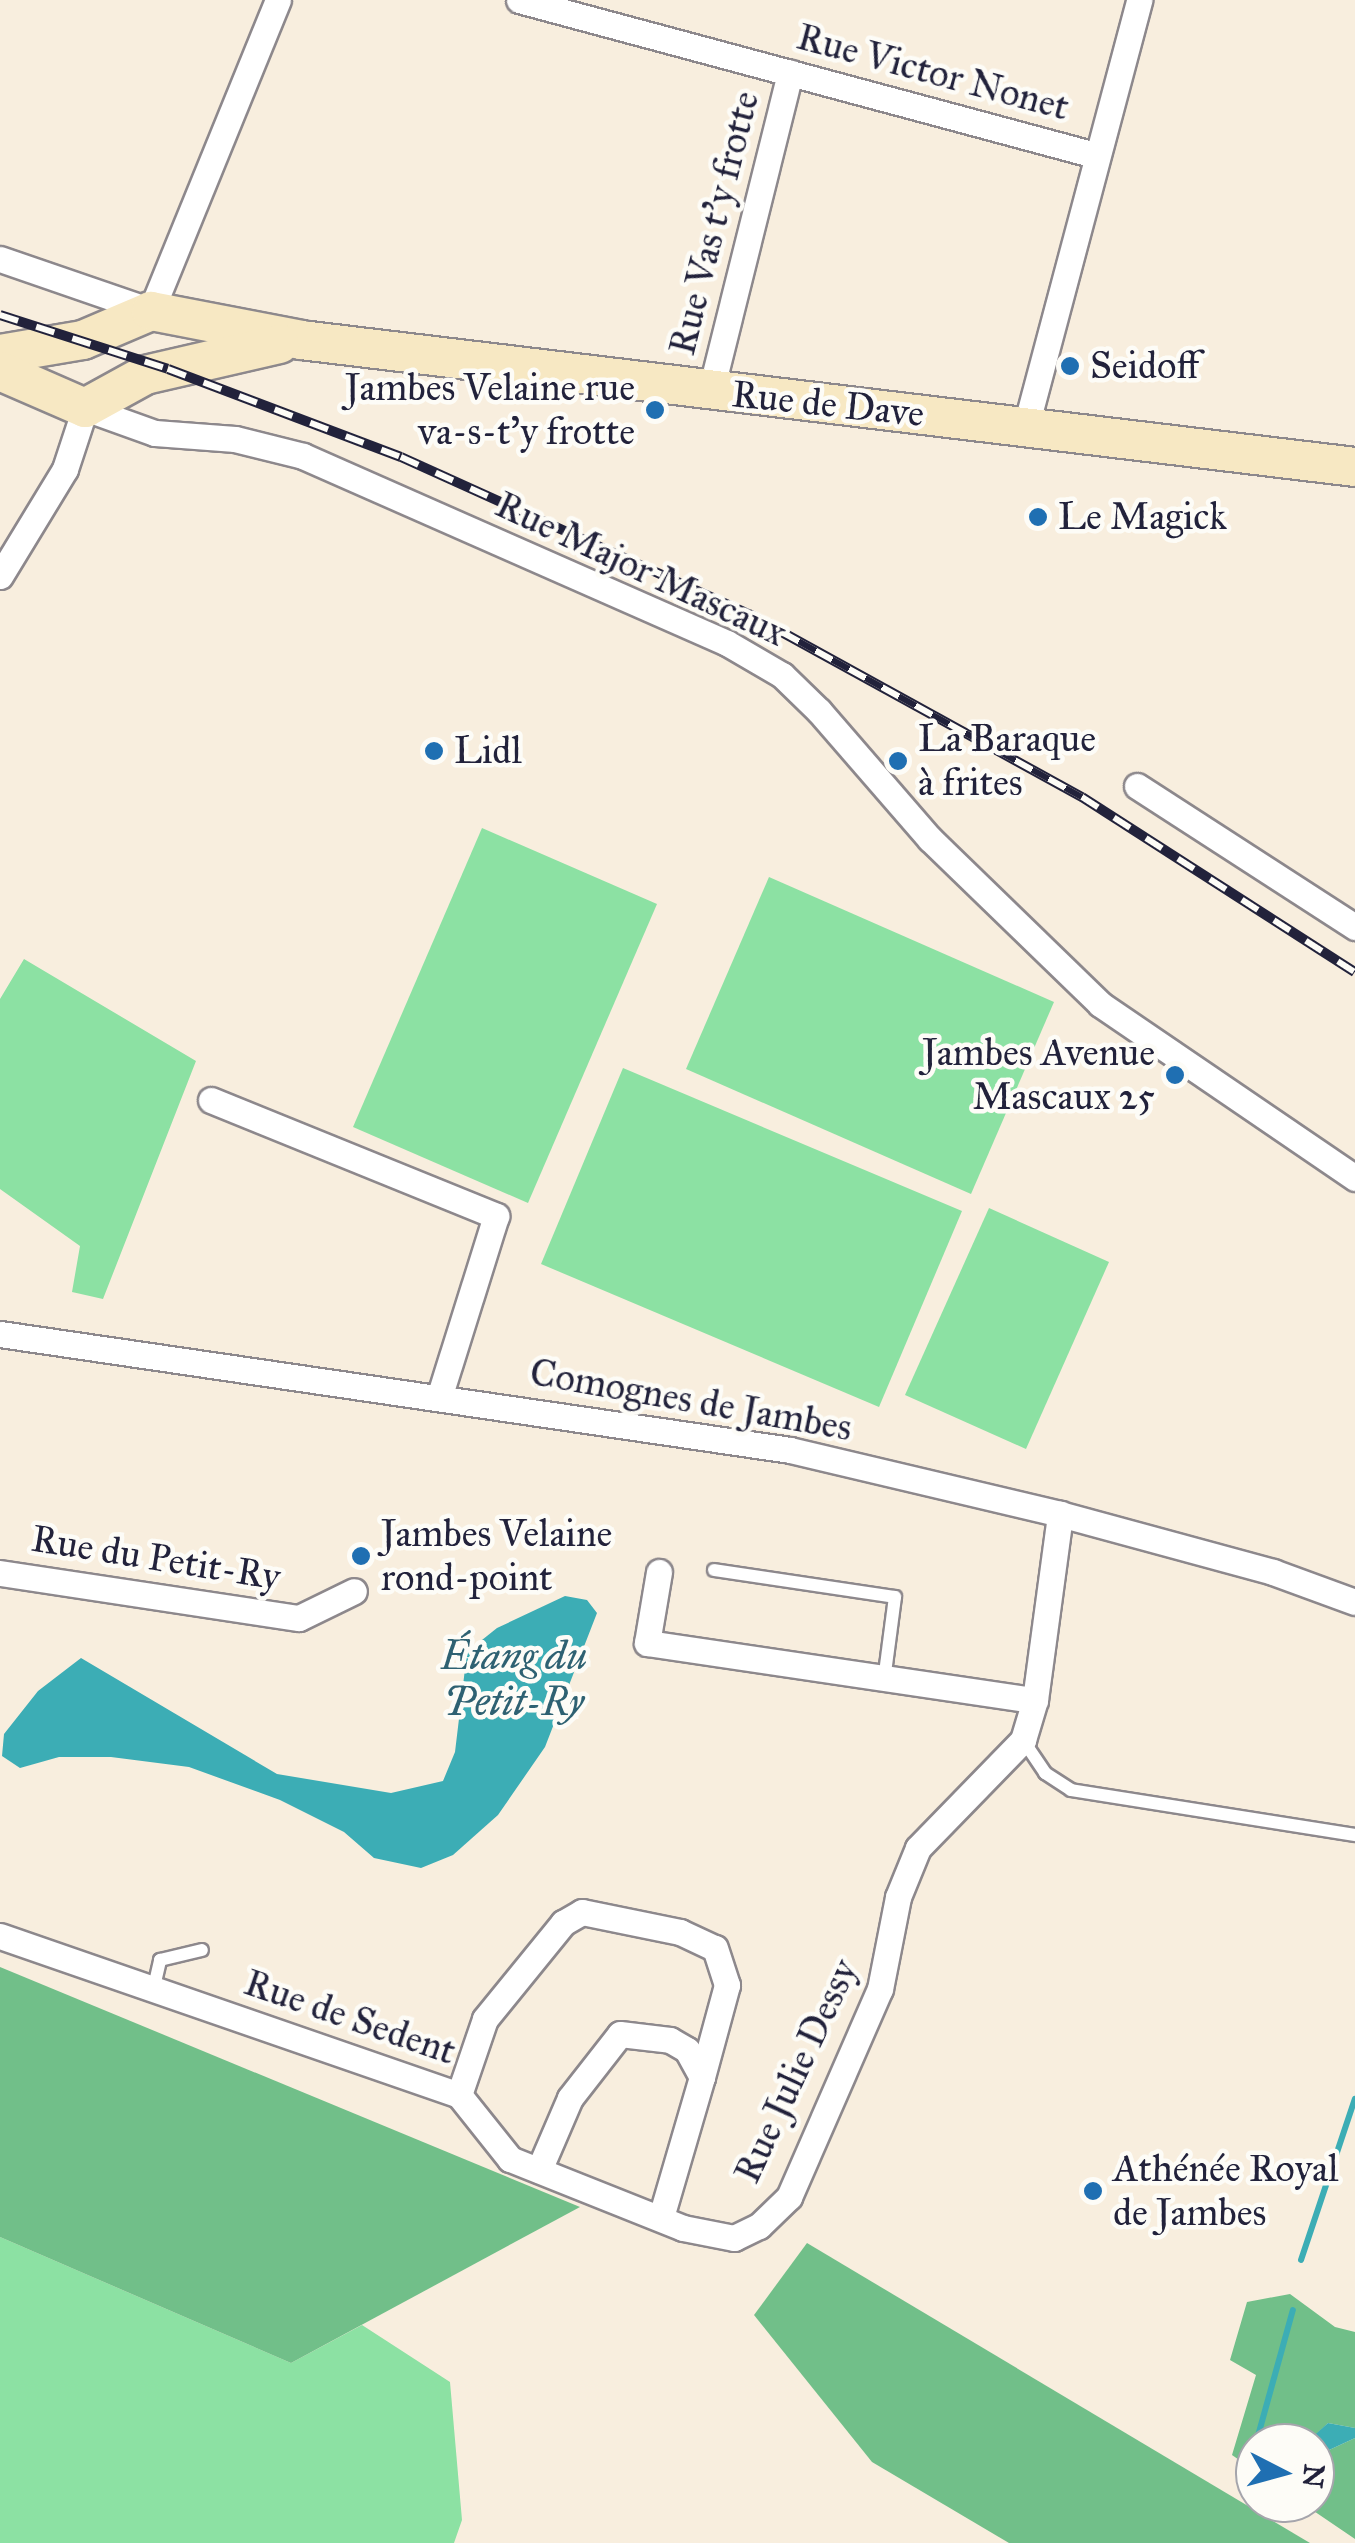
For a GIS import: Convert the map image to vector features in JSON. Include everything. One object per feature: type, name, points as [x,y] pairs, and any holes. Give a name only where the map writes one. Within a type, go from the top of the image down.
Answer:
[{"type":"main road","name":"Rue de Dave","points":[[151,310],[301,340],[1355,466]]},
{"type":"main road","points":[[0,354],[83,340],[151,310],[156,352],[145,375]]},
{"type":"main road","points":[[83,340],[76,386],[85,408]]},
{"type":"main road","name":"Rue de Dave","points":[[85,408],[145,375],[301,340]]},
{"type":"main road","points":[[0,371],[85,408]]},
{"type":"street","points":[[0,259],[151,310],[278,0]]},
{"type":"street","name":"Rue Victor Nonet","points":[[519,0],[1096,155]]},
{"type":"street","points":[[1026,426],[1139,0]]},
{"type":"street","name":"Rue Vas t'y frotte","points":[[711,390],[790,73]]},
{"type":"street","points":[[0,576],[65,469],[85,408]]},
{"type":"street","name":"Rue Major Mascaux","points":[[85,408],[155,433],[235,440],[303,456],[727,642],[782,675],[930,838],[1100,1004],[1355,1178]]},
{"type":"street","points":[[1137,786],[1355,927]]},
{"type":"street","points":[[211,1100],[496,1216],[440,1395]]},
{"type":"street","name":"Comognes de Jambes","points":[[0,1334],[440,1395],[790,1450],[1060,1514],[1273,1572],[1355,1602]]},
{"type":"street","name":"Rue Julie Dessy","points":[[759,2226],[788,2197],[880,1989],[898,1897],[918,1848],[1023,1740],[1035,1700],[1060,1514]]},
{"type":"street","points":[[659,1572],[647,1643],[1035,1700]]},
{"type":"street","name":"Rue du Petit-Ry","points":[[0,1573],[299,1618],[354,1592]]},
{"type":"street","points":[[459,2094],[485,2019],[562,1922],[582,1912],[680,1932],[715,1948],[726,1984],[662,2214]]},
{"type":"street","name":"Rue de Sedent","points":[[0,1936],[459,2094],[510,2159],[662,2214],[684,2228],[734,2238],[759,2226]]},
{"type":"street","points":[[539,2170],[570,2098],[620,2034],[670,2040],[686,2050],[702,2076]]},
{"type":"lane","points":[[714,1570],[896,1597],[884,1680]]},
{"type":"lane","points":[[1023,1740],[1045,1773],[1071,1790],[1355,1835]]},
{"type":"lane","points":[[153,1990],[160,1960],[202,1950]]},
{"type":"green space","points":[[482,828],[657,904],[528,1203],[353,1127]]},
{"type":"green space","points":[[769,877],[1054,1002],[971,1194],[686,1069]]},
{"type":"green space","points":[[24,959],[196,1061],[103,1299],[72,1292],[80,1246],[0,1189],[0,999]]},
{"type":"green space","points":[[623,1068],[962,1211],[879,1407],[541,1264]]},
{"type":"green space","points":[[989,1208],[1109,1262],[1026,1449],[905,1395]]},
{"type":"green space","points":[[0,1967],[580,2207],[291,2363],[0,2237]]},
{"type":"green space","points":[[0,2237],[291,2363],[362,2325],[450,2382],[462,2520],[454,2543],[0,2543]]},
{"type":"green space","points":[[807,2243],[1235,2498],[1235,2523],[1276,2523],[1310,2543],[1009,2543],[872,2462],[754,2315]]},
{"type":"green space","points":[[1290,2294],[1335,2327],[1355,2332],[1355,2428],[1335,2423],[1242,2423],[1256,2375],[1230,2360],[1247,2302]]},
{"type":"green space","points":[[1355,2438],[1355,2539],[1331,2523],[1335,2523],[1335,2447]]},
{"type":"water","name":"Étang du Petit-Ry","points":[[565,1596],[587,1600],[597,1613],[545,1747],[498,1815],[453,1855],[421,1868],[374,1858],[344,1832],[280,1800],[189,1767],[111,1757],[59,1757],[20,1768],[2,1756],[4,1734],[38,1691],[81,1658],[277,1774],[391,1793],[443,1781],[455,1752],[467,1652],[497,1628]]},
{"type":"water","points":[[1335,2424],[1355,2428],[1355,2438],[1335,2447]]},
{"type":"waterway","points":[[1301,2260],[1355,2099]]},
{"type":"waterway","points":[[1262,2423],[1293,2310]]},
{"type":"railway","points":[[0,315],[168,369],[401,457],[749,614],[1082,797],[1355,972]]},
{"type":"place","name":"Seidoff","points":[[1070,366]]},
{"type":"place","name":"Jambes Velaine rue va-s-t'y frotte","points":[[655,410]]},
{"type":"place","name":"Le Magick","points":[[1038,517]]},
{"type":"place","name":"Lidl","points":[[434,751]]},
{"type":"place","name":"La Baraque à frites","points":[[898,761]]},
{"type":"place","name":"Jambes Avenue Mascaux 25","points":[[1175,1075]]},
{"type":"place","name":"Jambes Velaine rond-point","points":[[361,1556]]},
{"type":"place","name":"Athénée Royal de Jambes","points":[[1093,2191]]}]
